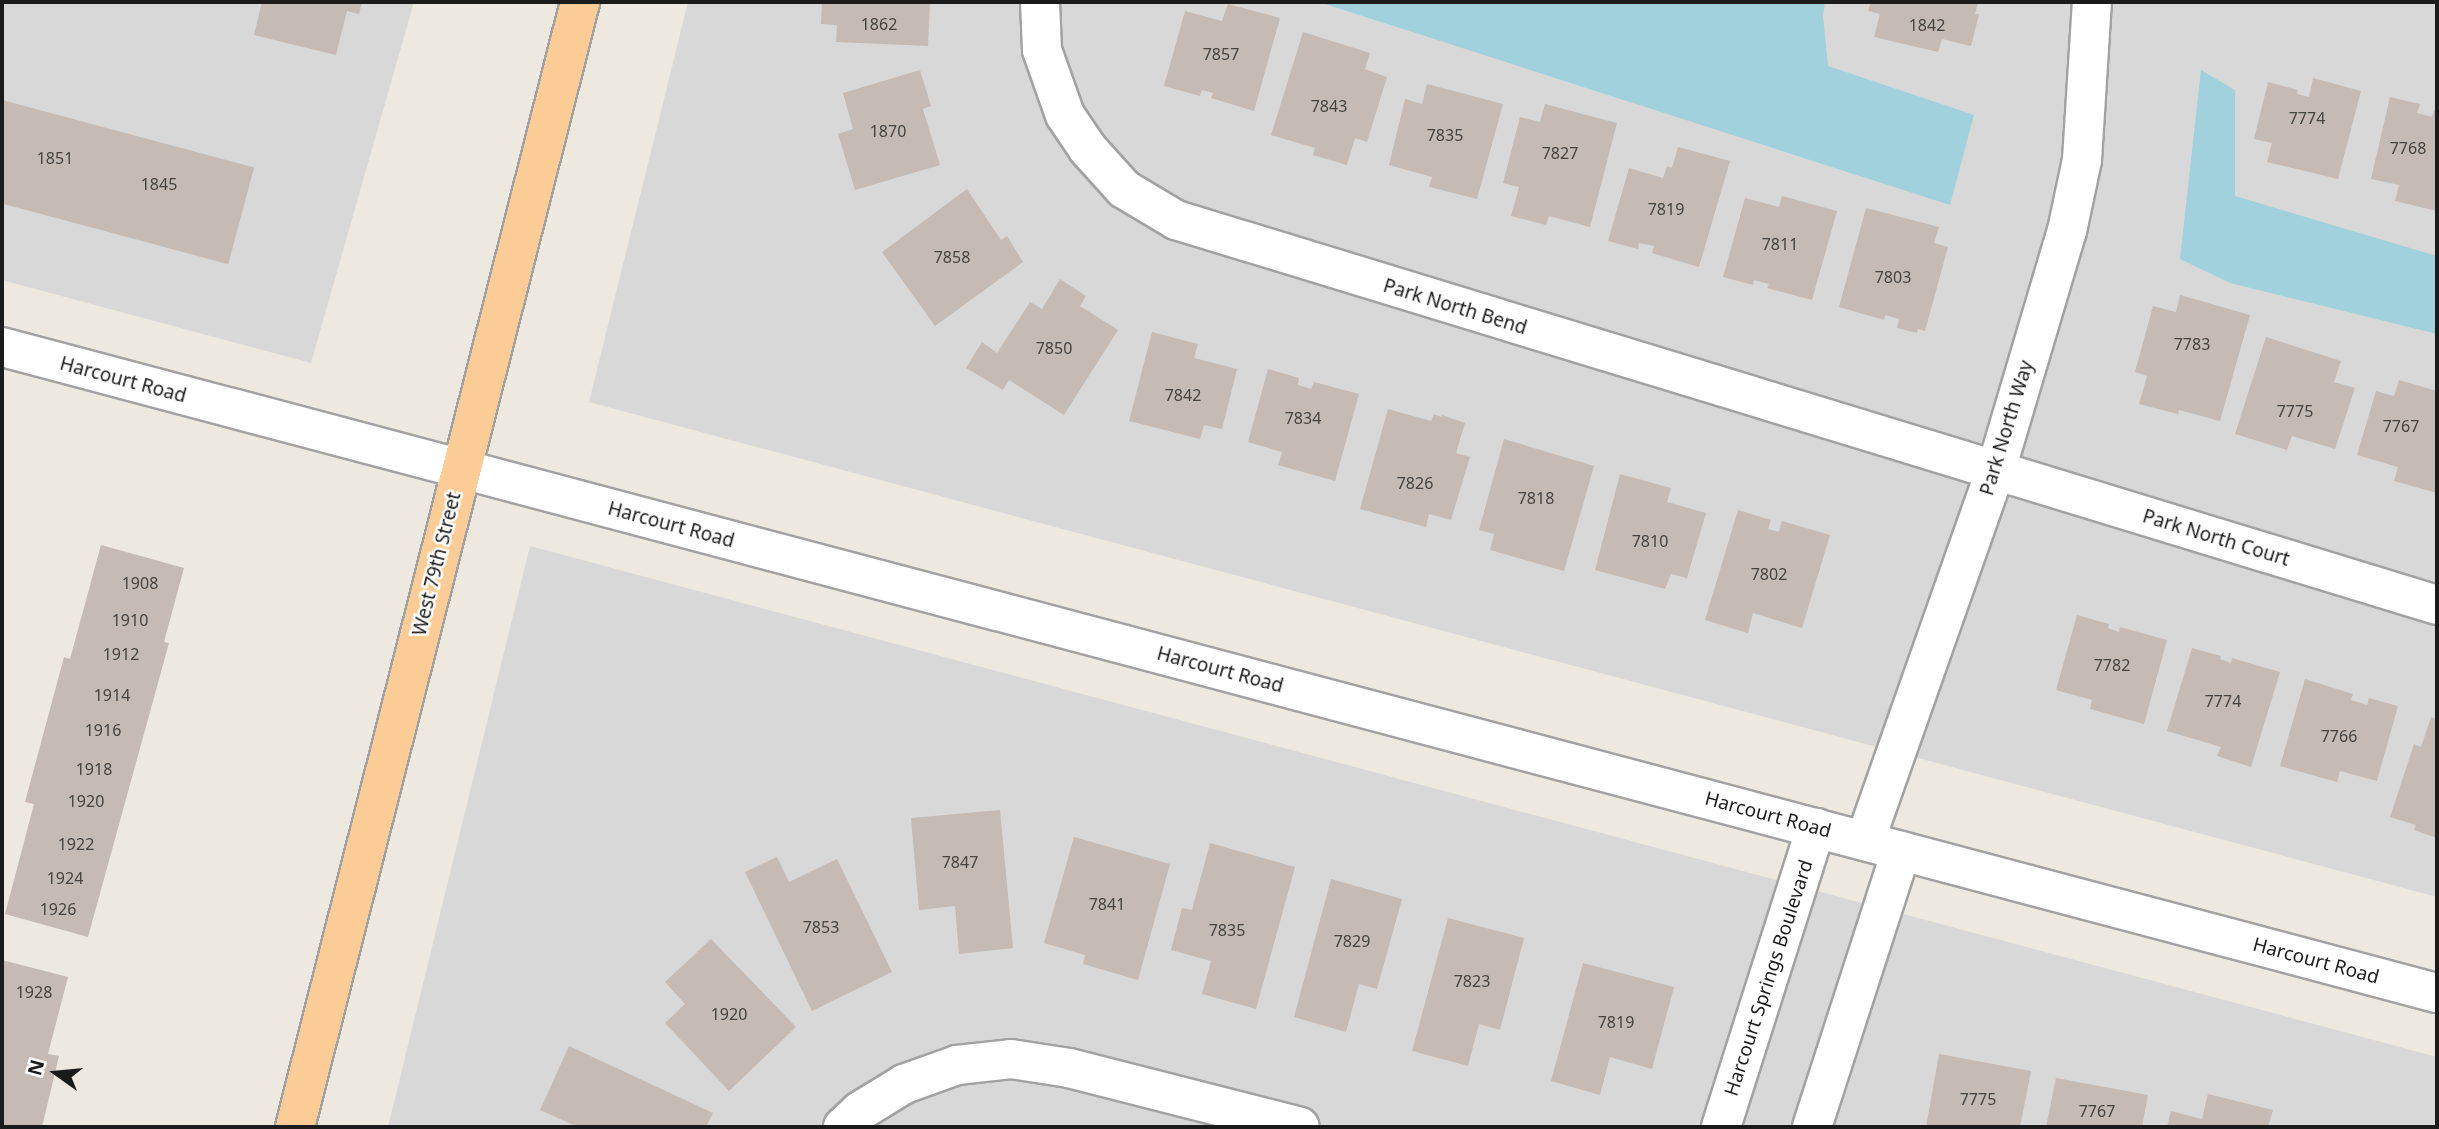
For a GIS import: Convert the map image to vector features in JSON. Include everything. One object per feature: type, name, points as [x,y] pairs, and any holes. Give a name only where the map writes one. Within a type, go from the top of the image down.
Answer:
[{"type":"main road","name":"West 79th Street","points":[[295,1127],[580,2]]},
{"type":"street","name":"Park North Bend","points":[[1040,2],[1042,50],[1065,115],[1087,148],[1124,188],[1176,220],[1996,470]]},
{"type":"street","name":"Park North Way","points":[[1883,846],[2067,231],[2082,160],[2092,2]]},
{"type":"street","name":"Harcourt Road","points":[[3,353],[461,469],[2437,993]]},
{"type":"street","name":"Park North Court","points":[[1996,470],[2437,605]]},
{"type":"street","name":"Harcourt Springs Boulevard","points":[[1721,1127],[1816,828]]},
{"type":"street","points":[[1812,1127],[1883,846]]},
{"type":"street","points":[[843,1127],[860,1111],[904,1084],[957,1065],[994,1060],[1031,1060],[1300,1127]]},
{"type":"shaded area","points":[[2,2],[414,2],[311,363],[2,280]]},
{"type":"shaded area","points":[[688,2],[2437,2],[2437,897],[589,402]]},
{"type":"shaded area","points":[[530,546],[2437,1057],[2437,1127],[388,1127]]},
{"type":"water","points":[[1319,2],[1825,2],[1823,16],[1828,66],[1974,115],[1950,205]]},
{"type":"water","points":[[2201,70],[2235,90],[2235,196],[2437,256],[2437,334],[2230,283],[2180,259]]},
{"type":"building","points":[[262,2],[362,2],[359,14],[347,11],[336,55],[254,35]]},
{"type":"building","points":[[822,2],[930,2],[928,46],[836,42],[837,25],[821,24]]},
{"type":"building","points":[[1871,2],[1978,2],[1975,14],[1979,14],[1971,46],[1942,39],[1938,52],[1874,37],[1880,14],[1868,11]]},
{"type":"building","points":[[1228,4],[1280,18],[1254,111],[1211,98],[1213,93],[1202,90],[1200,96],[1164,86],[1185,11],[1222,21]]},
{"type":"building","points":[[1303,32],[1370,53],[1365,69],[1387,77],[1367,142],[1355,138],[1347,165],[1313,155],[1315,148],[1271,135]]},
{"type":"building","points":[[920,70],[931,106],[923,109],[940,165],[855,190],[838,134],[853,129],[843,93]]},
{"type":"building","points":[[2313,78],[2361,91],[2338,179],[2267,162],[2272,143],[2254,139],[2268,82],[2298,90],[2297,94],[2309,97]]},
{"type":"building","points":[[1427,84],[1503,104],[1477,199],[1429,187],[1432,177],[1389,165],[1405,99],[1422,104]]},
{"type":"building","points":[[2390,97],[2420,104],[2417,113],[2432,117],[2434,110],[2437,111],[2437,211],[2395,201],[2399,185],[2371,179]]},
{"type":"building","points":[[2,100],[254,168],[228,264],[2,204]]},
{"type":"building","points":[[1545,104],[1617,123],[1590,227],[1549,216],[1546,225],[1511,216],[1519,187],[1503,183],[1520,117],[1540,122]]},
{"type":"building","points":[[1678,147],[1730,161],[1699,267],[1652,253],[1654,246],[1639,243],[1638,249],[1608,241],[1629,168],[1663,178],[1667,166],[1672,168]]},
{"type":"building","points":[[967,189],[1001,240],[1007,236],[1023,262],[935,326],[882,252]]},
{"type":"building","points":[[1782,196],[1837,211],[1812,300],[1767,288],[1769,284],[1754,280],[1753,285],[1723,277],[1745,198],[1779,207]]},
{"type":"building","points":[[1866,208],[1939,227],[1934,243],[1948,247],[1925,331],[1918,329],[1917,333],[1897,328],[1899,319],[1885,315],[1884,320],[1839,307]]},
{"type":"building","points":[[1060,279],[1086,296],[1080,306],[1118,330],[1064,415],[1009,380],[1003,390],[966,368],[982,342],[997,353],[1030,302],[1042,309]]},
{"type":"building","points":[[2180,295],[2250,315],[2220,421],[2179,410],[2178,414],[2139,404],[2147,376],[2135,372],[2153,306],[2176,312]]},
{"type":"building","points":[[1152,332],[1198,344],[1194,358],[1237,369],[1222,429],[1204,425],[1200,439],[1129,421]]},
{"type":"building","points":[[2266,337],[2341,361],[2334,382],[2355,388],[2335,449],[2292,436],[2287,450],[2235,434]]},
{"type":"building","points":[[1268,369],[1299,378],[1298,385],[1311,389],[1314,382],[1359,394],[1335,481],[1278,465],[1282,452],[1248,442]]},
{"type":"building","points":[[2399,380],[2437,391],[2437,493],[2394,481],[2398,467],[2357,455],[2376,391],[2394,396]]},
{"type":"building","points":[[1388,409],[1431,421],[1434,414],[1465,423],[1456,453],[1470,457],[1451,520],[1429,514],[1426,527],[1360,509]]},
{"type":"building","points":[[1504,439],[1594,466],[1564,571],[1490,550],[1494,534],[1479,530]]},
{"type":"building","points":[[1620,474],[1671,488],[1667,502],[1706,513],[1687,578],[1671,574],[1665,589],[1595,570]]},
{"type":"building","points":[[1738,510],[1771,520],[1768,529],[1779,532],[1782,521],[1830,535],[1802,628],[1753,613],[1748,633],[1705,620]]},
{"type":"building","points":[[101,545],[184,568],[164,642],[169,643],[88,937],[5,914],[34,804],[25,802],[64,657],[70,659]]},
{"type":"building","points":[[2077,615],[2109,624],[2108,628],[2119,632],[2120,627],[2167,640],[2144,724],[2090,709],[2092,700],[2056,690]]},
{"type":"building","points":[[2192,648],[2221,656],[2220,659],[2231,663],[2232,658],[2280,672],[2251,767],[2217,756],[2221,747],[2167,731]]},
{"type":"building","points":[[2305,679],[2353,694],[2351,700],[2367,705],[2369,698],[2398,706],[2377,781],[2340,771],[2337,782],[2280,766]]},
{"type":"building","points":[[2431,717],[2437,719],[2437,838],[2414,830],[2416,825],[2390,817],[2414,744],[2421,747]]},
{"type":"building","points":[[1000,810],[1013,948],[959,954],[955,906],[919,910],[911,818]]},
{"type":"building","points":[[1074,837],[1170,864],[1138,980],[1083,964],[1085,955],[1044,943]]},
{"type":"building","points":[[1210,843],[1295,867],[1256,1009],[1202,994],[1211,961],[1171,950],[1182,908],[1192,910]]},
{"type":"building","points":[[777,857],[789,882],[837,859],[892,972],[812,1011],[745,872]]},
{"type":"building","points":[[1331,879],[1402,899],[1377,989],[1359,984],[1346,1032],[1294,1017]]},
{"type":"building","points":[[1448,918],[1524,938],[1500,1030],[1479,1024],[1468,1066],[1412,1051]]},
{"type":"building","points":[[711,939],[796,1027],[729,1091],[665,1023],[685,1004],[665,982]]},
{"type":"building","points":[[2,960],[68,977],[48,1054],[59,1056],[42,1127],[2,1127]]},
{"type":"building","points":[[1583,963],[1674,987],[1652,1069],[1610,1057],[1600,1095],[1551,1081]]},
{"type":"building","points":[[569,1046],[713,1113],[706,1127],[578,1127],[540,1110]]},
{"type":"building","points":[[1939,1054],[2031,1071],[2020,1127],[1926,1127]]},
{"type":"building","points":[[2056,1078],[2148,1095],[2142,1127],[2046,1127]]},
{"type":"building","points":[[2208,1094],[2273,1110],[2268,1127],[2167,1127],[2171,1111],[2202,1119]]}]
